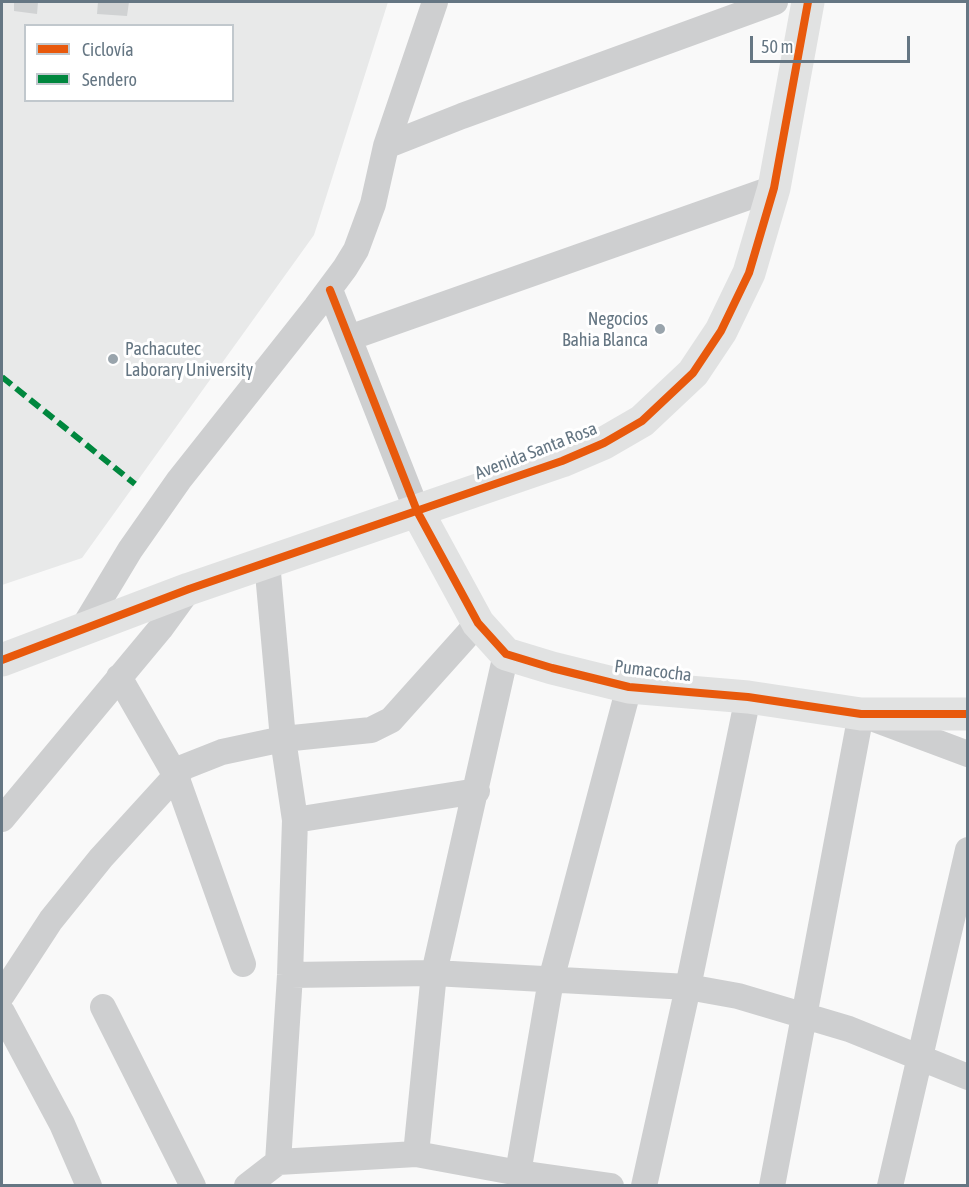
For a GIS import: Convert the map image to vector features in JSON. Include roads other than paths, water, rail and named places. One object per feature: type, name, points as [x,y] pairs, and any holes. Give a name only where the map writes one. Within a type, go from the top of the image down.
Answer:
[{"type":"street","points":[[83,628],[130,550],[179,480],[330,290],[356,249],[373,204],[386,146],[435,2]]},
{"type":"street","points":[[386,146],[775,2]]},
{"type":"street","name":"Avenida Santa Rosa","points":[[2,660],[189,589],[562,461],[604,443],[642,421],[693,373],[725,322],[749,273],[774,188],[808,2]]},
{"type":"street","points":[[349,338],[774,188]]},
{"type":"street","points":[[330,290],[417,511],[478,624],[506,654],[477,791],[434,973],[416,1154]]},
{"type":"street","points":[[267,562],[284,739],[295,820],[290,975],[278,1162]]},
{"type":"street","points":[[2,819],[160,629],[189,589]]},
{"type":"street","points":[[2,995],[51,920],[101,858],[183,767],[222,752],[284,739],[371,730],[392,720],[478,624]]},
{"type":"street","name":"Pumacocha","points":[[506,654],[629,687],[748,697],[861,714],[968,714]]},
{"type":"street","points":[[119,677],[176,776],[243,964]]},
{"type":"street","points":[[518,1173],[551,980],[629,687]]},
{"type":"street","points":[[644,1185],[748,697]]},
{"type":"street","points":[[772,1185],[861,714],[968,754]]},
{"type":"street","points":[[295,820],[477,791]]},
{"type":"street","points":[[890,1185],[968,850]]},
{"type":"street","points":[[290,975],[434,973],[688,987],[738,996],[849,1029],[968,1077]]},
{"type":"street","points":[[103,1006],[193,1185]]},
{"type":"street","points":[[2,1012],[62,1124],[89,1185]]},
{"type":"street","points":[[247,1185],[278,1162],[416,1154],[518,1173],[611,1185]]},
{"type":"place","name":"Negocios Bahia Blanca","points":[[660,329]]},
{"type":"place","name":"Pachacutec Laborary University","points":[[113,359]]}]
